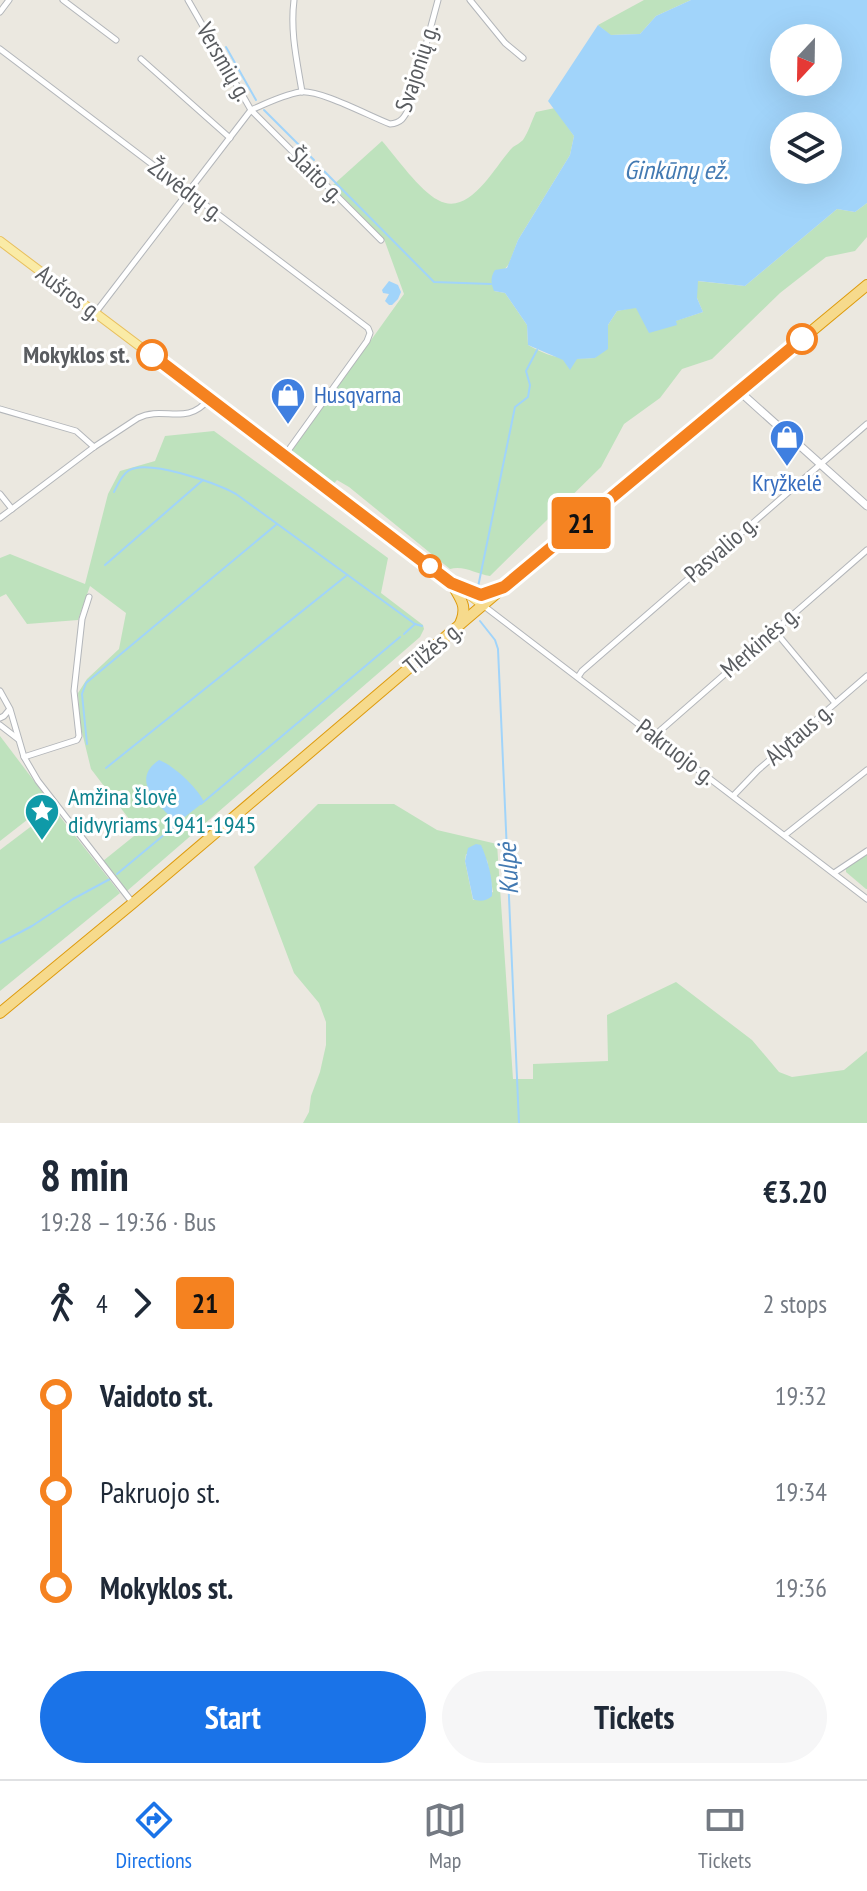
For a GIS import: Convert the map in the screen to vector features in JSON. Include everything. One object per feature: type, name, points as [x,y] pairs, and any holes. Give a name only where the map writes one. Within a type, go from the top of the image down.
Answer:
[{"type":"highway","name":"Tilžės g.","points":[[0,1013],[867,285]]},
{"type":"highway","points":[[451,583],[481,595],[504,587]]},
{"type":"highway","points":[[451,583],[464,604],[464,614],[458,627]]},
{"type":"main road","name":"Aušros g.","points":[[0,241],[484,606]]},
{"type":"main road","points":[[739,391],[867,506]]},
{"type":"street","points":[[0,12],[9,0]]},
{"type":"street","points":[[63,0],[116,40]]},
{"type":"street","name":"Versmių g.","points":[[95,313],[251,110],[188,0]]},
{"type":"street","points":[[251,110],[302,92],[293,38],[294,0]]},
{"type":"street","name":"Svajonių g.","points":[[302,92],[322,96],[390,124],[399,123],[409,108],[438,0]]},
{"type":"street","points":[[470,0],[505,43],[523,58]]},
{"type":"street","name":"Žuvėdrų g.","points":[[0,49],[365,326],[370,333],[284,456]]},
{"type":"street","points":[[141,59],[230,138]]},
{"type":"street","name":"Šlaito g.","points":[[251,110],[381,240]]},
{"type":"street","points":[[0,518],[94,447],[145,415],[196,412],[209,399]]},
{"type":"street","points":[[0,409],[76,431],[94,447]]},
{"type":"street","name":"Pasvalio g.","points":[[578,677],[624,633],[867,424]]},
{"type":"street","points":[[0,494],[12,509]]},
{"type":"street","name":"Merkinės g.","points":[[654,736],[867,550]]},
{"type":"street","points":[[24,757],[77,740],[79,736],[74,691],[82,619],[89,597]]},
{"type":"street","name":"Pakruojo g.","points":[[484,606],[867,899]]},
{"type":"street","points":[[774,630],[835,703]]},
{"type":"street","name":"Alytaus g.","points":[[734,796],[758,770],[866,679]]},
{"type":"street","points":[[0,691],[10,709],[24,757],[38,781],[133,903]]},
{"type":"street","points":[[0,718],[10,709]]},
{"type":"street","points":[[0,725],[19,740]]},
{"type":"street","points":[[785,835],[867,770]]},
{"type":"street","points":[[834,873],[867,851]]},
{"type":"green space","points":[[644,0],[691,0],[656,16],[640,34],[610,35],[598,25]]},
{"type":"green space","points":[[555,108],[574,136],[570,155],[518,240],[494,291],[505,293],[527,325],[528,345],[545,354],[595,358],[617,311],[636,307],[675,321],[703,312],[697,298],[697,281],[745,286],[837,209],[855,212],[867,203],[867,237],[855,251],[826,257],[780,293],[712,359],[682,369],[660,398],[624,424],[601,467],[490,576],[465,569],[450,569],[349,487],[337,480],[331,487],[288,456],[404,294],[384,239],[332,186],[382,141],[431,195],[450,204],[461,202],[481,187],[513,147],[523,140],[536,112]]},
{"type":"green space","points":[[214,431],[388,558],[381,593],[423,625],[424,629],[420,637],[127,891],[103,861],[139,832],[91,769],[80,724],[78,693],[87,679],[119,649],[126,613],[90,586],[78,620],[27,624],[6,594],[0,597],[0,558],[10,554],[85,584],[108,494],[120,471],[155,461],[165,436]]},
{"type":"green space","points":[[0,736],[50,802],[0,841]]},
{"type":"green space","points":[[318,804],[394,804],[437,830],[497,844],[513,1079],[533,1079],[533,1064],[608,1061],[607,1015],[676,982],[752,1040],[779,1072],[792,1077],[844,1070],[867,1051],[867,1123],[303,1123],[320,1072],[326,1045],[326,1022],[319,1003],[294,973],[254,867]],"holes":[[[466,854],[487,860],[493,892],[473,900]]]},
{"type":"green space","points":[[54,809],[120,893],[0,991],[0,850]]},
{"type":"green space","points":[[867,854],[866,889],[846,872],[846,868]]},
{"type":"water","name":"Ginkūnų ež.","points":[[691,0],[867,0],[867,203],[855,212],[837,209],[745,286],[698,281],[697,298],[703,312],[676,321],[677,325],[649,333],[636,308],[617,311],[608,325],[608,349],[595,358],[577,359],[570,370],[563,360],[528,345],[527,325],[505,293],[494,291],[492,278],[495,270],[507,268],[518,240],[570,155],[574,136],[548,101],[598,25],[611,35],[640,34],[656,16]]},
{"type":"water","points":[[389,281],[398,285],[401,292],[392,305],[385,301],[389,294],[382,290]]},
{"type":"water","points":[[159,760],[184,778],[204,802],[177,823],[156,802],[147,785],[146,776]]},
{"type":"water","points":[[481,845],[484,851],[492,883],[492,896],[483,900],[473,899],[465,861],[468,848]]},
{"type":"waterway","points":[[226,47],[256,100]]},
{"type":"waterway","points":[[264,110],[314,160]]},
{"type":"waterway","points":[[320,167],[434,282],[491,284]]},
{"type":"waterway","name":"Kulpė","points":[[478,587],[515,407],[528,397],[530,385],[526,371],[537,350]]},
{"type":"waterway","points":[[114,492],[126,473],[137,468],[182,474],[226,489],[415,624]]},
{"type":"waterway","points":[[105,565],[203,480]]},
{"type":"waterway","points":[[87,744],[82,694],[86,683],[277,524]]},
{"type":"waterway","points":[[106,768],[346,576]]},
{"type":"waterway","name":"Kulpė","points":[[480,621],[498,649],[519,1123]]},
{"type":"waterway","points":[[404,634],[415,624],[422,626]]},
{"type":"waterway","points":[[201,804],[400,637]]},
{"type":"waterway","points":[[117,874],[177,824]]},
{"type":"waterway","points":[[0,943],[110,879]]},
{"type":"bus line","name":"21","points":[[152,355],[451,583],[481,595],[504,587],[802,339]]},
{"type":"place","name":"Mokyklos st.","points":[[152,355]]},
{"type":"place","name":"Husqvarna","points":[[288,426]]},
{"type":"place","name":"Kryžkelė","points":[[787,468]]},
{"type":"place","name":"Amžina šlovė didvyriams 1941-1945","points":[[42,842]]}]
